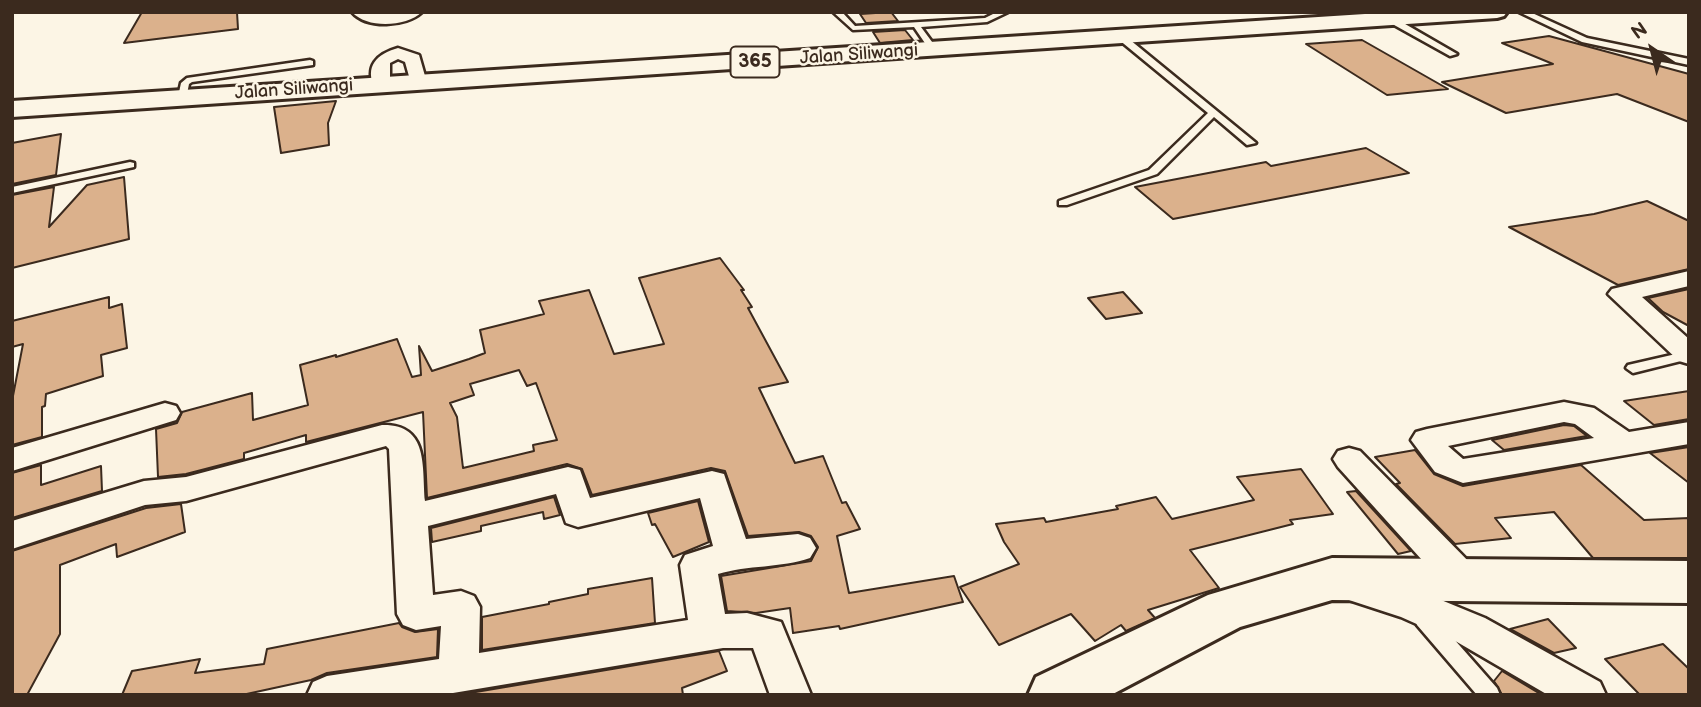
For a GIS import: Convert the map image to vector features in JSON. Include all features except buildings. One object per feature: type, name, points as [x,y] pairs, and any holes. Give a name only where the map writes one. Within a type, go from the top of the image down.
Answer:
[{"type":"main road","name":"Jalan Siliwangi","points":[[12,109],[1497,12]]},
{"type":"main road","points":[[1056,695],[1226,610],[1332,579],[1689,582]]},
{"type":"street","points":[[359,12],[374,18],[397,35],[413,59],[418,83]]},
{"type":"street","points":[[381,85],[382,60],[415,12]]},
{"type":"street","points":[[1689,278],[1620,294],[1628,297],[1689,355]]},
{"type":"street","points":[[1624,444],[1575,412],[1427,440],[1445,465],[1451,470],[1463,471],[1624,444],[1689,433]]},
{"type":"street","points":[[12,460],[165,413]]},
{"type":"street","points":[[12,535],[144,493],[186,489],[309,453],[386,435],[399,438],[405,446],[416,614],[461,607],[458,673]]},
{"type":"street","points":[[1349,459],[1463,580]]},
{"type":"street","points":[[409,518],[568,479],[578,514],[712,484],[733,555]]},
{"type":"street","points":[[705,634],[707,622],[698,565],[733,555],[797,548]]},
{"type":"street","points":[[1332,579],[1411,604],[1471,630],[1586,695]]},
{"type":"street","points":[[327,695],[705,634],[747,630],[767,634],[791,695]]},
{"type":"lane","points":[[837,12],[847,25],[853,28],[987,20],[1004,12]]},
{"type":"lane","points":[[1523,12],[1596,43],[1689,62]]},
{"type":"lane","points":[[1390,19],[1453,54]]},
{"type":"lane","points":[[916,25],[934,50]]},
{"type":"lane","points":[[1121,37],[1251,143]]},
{"type":"lane","points":[[183,97],[186,83],[190,80],[310,63]]},
{"type":"lane","points":[[1063,203],[1153,172],[1213,113]]},
{"type":"lane","points":[[12,190],[130,165]]},
{"type":"lane","points":[[1633,368],[1689,355]]},
{"type":"lane","points":[[1411,604],[1490,695]]}]
